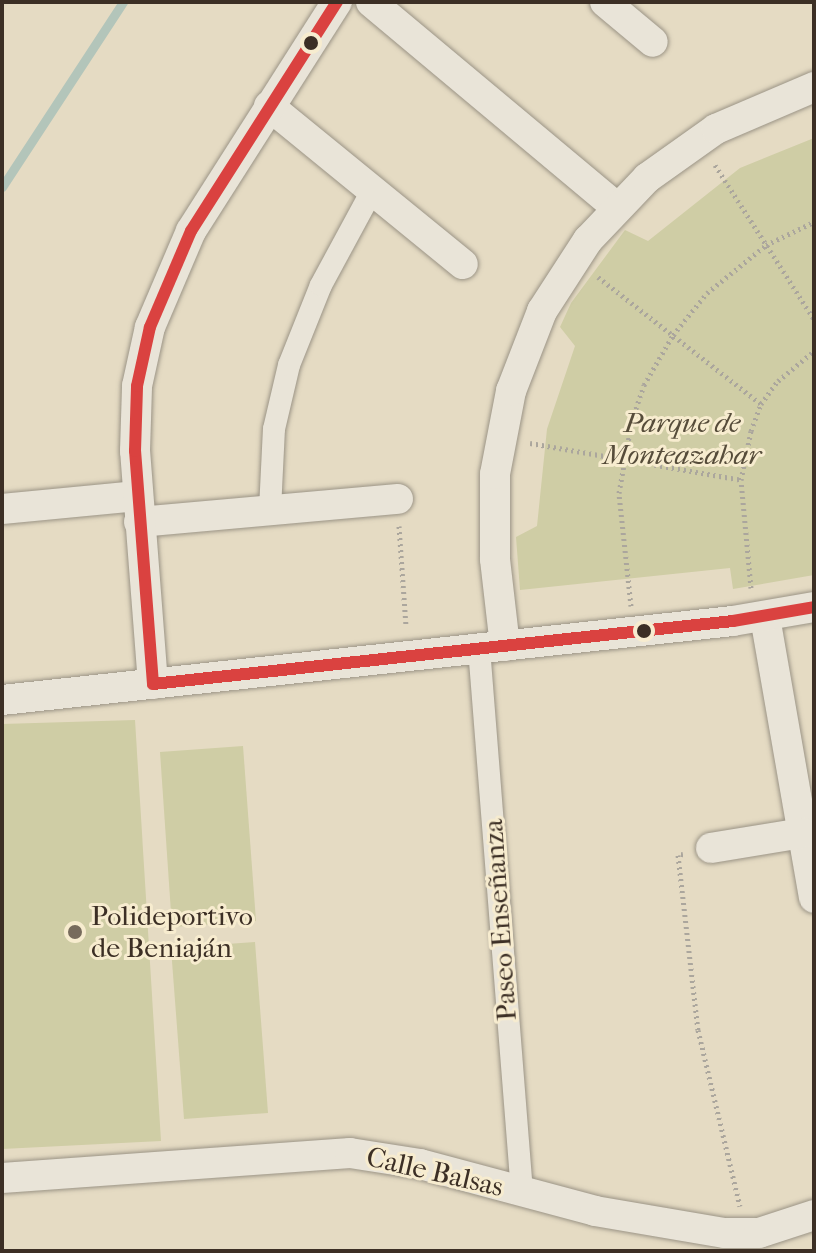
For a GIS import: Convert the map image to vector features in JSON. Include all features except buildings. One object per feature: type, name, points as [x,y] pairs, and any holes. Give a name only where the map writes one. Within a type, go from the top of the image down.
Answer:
[{"type":"street","points":[[153,684],[138,509],[137,386],[157,305],[191,231],[337,2]]},
{"type":"street","points":[[371,2],[616,207]]},
{"type":"street","points":[[605,2],[653,42]]},
{"type":"street","points":[[492,647],[493,517],[500,438],[525,350],[575,259],[616,207],[699,140],[755,109],[814,87]]},
{"type":"street","points":[[269,106],[463,264]]},
{"type":"street","points":[[270,510],[274,429],[289,365],[321,285],[373,189]]},
{"type":"street","points":[[2,509],[270,510],[398,499]]},
{"type":"street","points":[[2,700],[760,618],[814,607]]},
{"type":"street","points":[[760,618],[802,753],[803,833],[814,898]]},
{"type":"street","name":"Paseo Enseñanza","points":[[492,647],[522,1192]]},
{"type":"street","points":[[711,848],[803,833]]},
{"type":"street","name":"Calle Balsas","points":[[2,1178],[350,1153],[420,1164],[595,1211],[747,1234],[814,1215]]},
{"type":"path","points":[[699,140],[814,319]]},
{"type":"path","points":[[636,632],[619,531],[622,459],[644,385],[673,335],[707,293],[766,245],[814,222]]},
{"type":"path","points":[[575,259],[761,404]]},
{"type":"path","points":[[760,618],[741,480],[761,404],[814,351]]},
{"type":"path","points":[[500,438],[741,480]]},
{"type":"path","points":[[398,499],[408,656]]},
{"type":"path","points":[[711,848],[678,855],[698,1030],[747,1234]]},
{"type":"green space","name":"Parque de Monteazahar","points":[[814,138],[814,575],[733,589],[730,568],[520,590],[516,537],[537,526],[547,429],[575,346],[560,327],[571,303],[625,230],[648,241],[740,168]]},
{"type":"green space","name":"Polideportivo de Beniaján","points":[[135,720],[161,1141],[2,1149],[2,724]]},
{"type":"green space","points":[[243,746],[256,921],[172,927],[160,752]]},
{"type":"green space","points":[[255,942],[268,1113],[184,1119],[171,948]]},
{"type":"waterway","points":[[2,187],[123,2]]},
{"type":"transit line","points":[[153,684],[135,451],[137,386],[150,327],[191,231],[337,2]]},
{"type":"transit line","points":[[153,684],[733,621],[814,607]]},
{"type":"place","name":"Polideportivo de Beniaján","points":[[75,932]]}]
